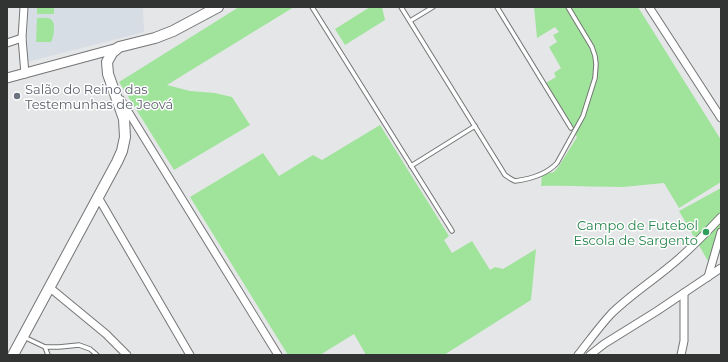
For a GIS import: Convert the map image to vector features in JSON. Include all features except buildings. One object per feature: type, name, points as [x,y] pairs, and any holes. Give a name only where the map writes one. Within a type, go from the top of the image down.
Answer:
[{"type":"main road","points":[[13,355],[122,151],[125,137],[124,119],[108,74],[107,62],[112,53],[119,47],[155,38],[174,31],[218,7]]},
{"type":"street","points":[[24,7],[22,38],[25,74]]},
{"type":"street","points":[[649,7],[721,118]]},
{"type":"street","points":[[7,43],[22,38]]},
{"type":"street","points":[[7,78],[119,47]]},
{"type":"street","points":[[114,90],[278,355]]},
{"type":"street","points":[[98,197],[190,355]]},
{"type":"street","points":[[578,355],[611,314],[677,260],[698,241],[721,216]]},
{"type":"street","points":[[708,277],[721,232]]},
{"type":"street","points":[[590,355],[604,344],[721,268]]},
{"type":"street","points":[[49,286],[106,334],[127,355]]},
{"type":"street","points":[[681,355],[684,340],[684,293]]},
{"type":"lane","points":[[312,7],[452,231]]},
{"type":"lane","points":[[401,7],[505,174],[515,181],[542,174],[553,168],[557,163],[583,116],[595,78],[596,56],[592,46],[568,7]]},
{"type":"lane","points":[[410,22],[433,7]]},
{"type":"lane","points":[[497,7],[571,128]]},
{"type":"lane","points":[[411,166],[475,126]]},
{"type":"lane","points":[[23,337],[45,347],[79,345],[90,349],[97,355]]},
{"type":"lane","points":[[45,347],[48,355]]},
{"type":"shaded area","points":[[28,7],[143,7],[144,32],[27,62]]},
{"type":"green space","points":[[37,7],[54,7],[54,14],[37,14]]},
{"type":"green space","points":[[239,7],[294,7],[167,85],[190,91],[215,93],[232,97],[250,125],[174,170],[119,82]]},
{"type":"green space","points":[[370,7],[382,7],[385,20],[345,45],[335,29]]},
{"type":"green space","points":[[534,7],[638,7],[721,140],[721,182],[679,208],[664,183],[623,187],[541,186],[542,175],[554,172],[577,137],[544,84],[556,77],[554,73],[561,68],[549,47],[557,42],[553,35],[559,32],[555,27],[537,38]]},
{"type":"green space","points":[[37,18],[48,18],[53,21],[54,30],[51,42],[36,42]]},
{"type":"green space","points":[[380,125],[449,236],[444,240],[452,253],[472,241],[490,270],[495,267],[503,269],[536,249],[531,300],[444,355],[366,355],[354,334],[320,355],[288,355],[190,197],[263,153],[279,176],[313,155],[322,160]]},
{"type":"green space","name":"Campo de Futebol Escola de Sargento","points":[[721,188],[721,253],[708,261],[679,211]]},
{"type":"place","name":"Salão do Reino das Testemunhas de Jeová","points":[[17,96]]},
{"type":"place","name":"Campo de Futebol Escola de Sargento","points":[[706,232]]}]
